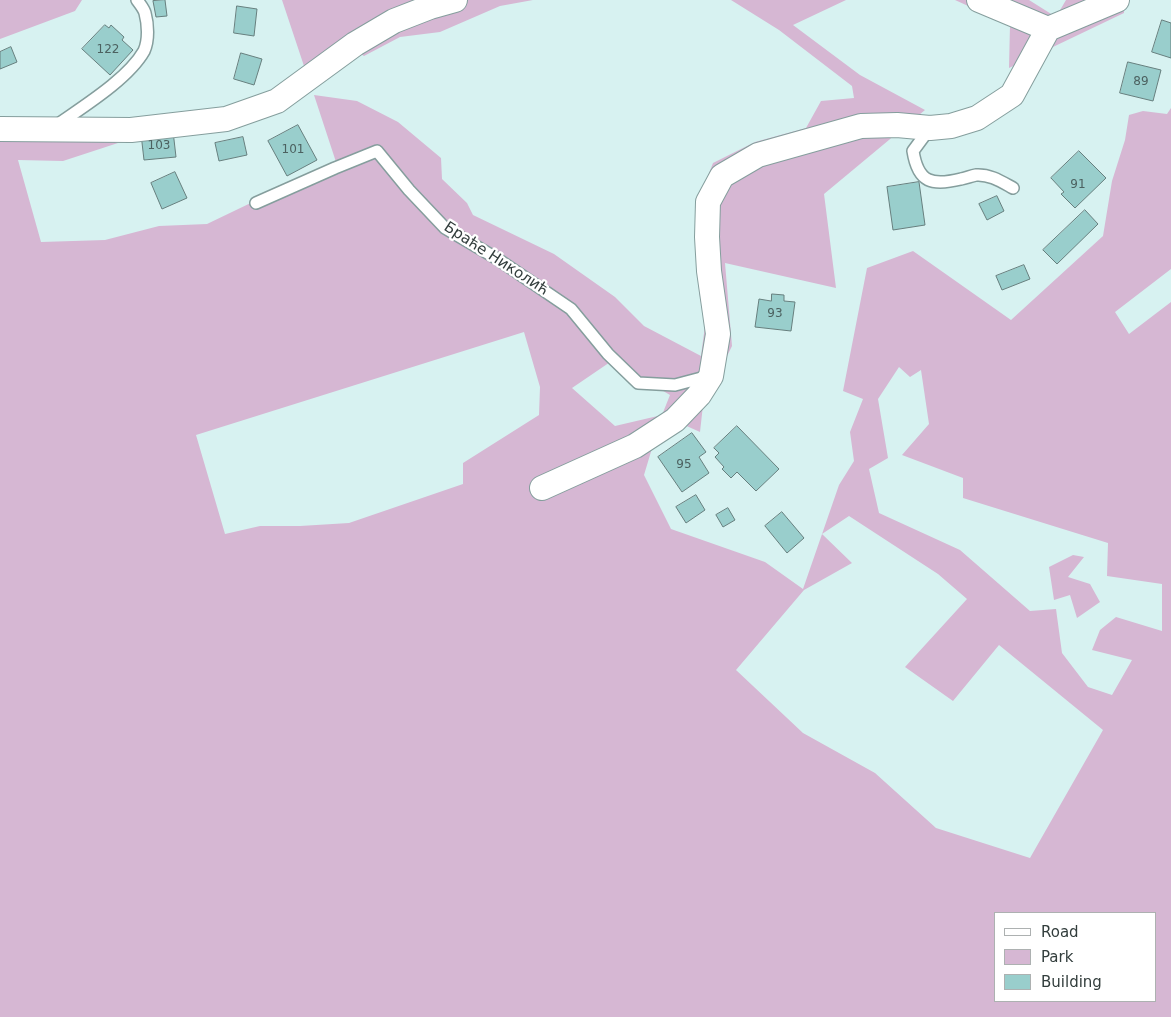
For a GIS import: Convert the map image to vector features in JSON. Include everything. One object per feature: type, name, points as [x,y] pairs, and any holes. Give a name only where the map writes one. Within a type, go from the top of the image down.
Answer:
[{"type":"street","points":[[0,129],[131,130],[226,119],[277,101],[355,44],[428,3],[455,0]]},
{"type":"street","points":[[979,0],[1048,29]]},
{"type":"street","points":[[542,488],[634,446],[675,420],[699,395],[711,376],[718,334],[709,271],[707,237],[708,202],[722,176],[758,155],[861,126],[930,128],[951,126],[977,118],[1012,94],[1048,29],[1118,0]]},
{"type":"lane","points":[[52,129],[94,99],[128,71],[144,50],[148,33],[145,12],[137,0]]},
{"type":"lane","points":[[930,128],[913,151],[915,166],[925,178],[939,183],[977,175],[994,178],[1013,188]]},
{"type":"lane","name":"Браће Николић","points":[[256,203],[377,151],[444,228],[496,258],[571,309],[608,354],[638,383],[675,385],[711,376]]},
{"type":"green space","points":[[0,0],[82,0],[75,11],[0,39]]},
{"type":"green space","points":[[282,0],[533,0],[500,6],[440,32],[400,37],[364,56],[356,51],[307,75]]},
{"type":"green space","points":[[731,0],[846,0],[793,25],[860,75],[925,110],[824,194],[836,288],[725,263],[732,346],[703,405],[700,432],[662,415],[644,475],[671,529],[765,562],[803,589],[822,534],[839,485],[854,461],[850,432],[863,399],[843,391],[867,268],[913,251],[1011,320],[1103,236],[1112,181],[1125,140],[1129,115],[1143,111],[1167,114],[1171,108],[1171,269],[1115,312],[1129,334],[1171,302],[1171,1017],[0,1017],[0,122],[49,123],[118,143],[63,161],[18,160],[41,242],[105,240],[159,226],[207,224],[336,162],[314,95],[357,101],[398,122],[441,158],[442,179],[467,203],[473,215],[554,254],[615,297],[644,326],[701,356],[705,326],[699,291],[695,209],[713,163],[755,142],[806,128],[821,101],[854,98],[852,86],[779,30]],"holes":[[[524,332],[540,387],[539,415],[463,463],[463,484],[349,523],[260,526],[225,534],[196,435]],[[619,356],[641,378],[670,395],[662,415],[615,426],[572,388]],[[899,367],[910,377],[921,370],[929,424],[902,455],[963,478],[963,498],[1108,543],[1107,576],[1162,584],[1162,631],[1116,617],[1100,630],[1092,650],[1132,660],[1112,695],[1088,687],[1062,653],[1056,609],[1030,611],[960,550],[879,513],[869,469],[888,458],[878,399]],[[849,516],[938,574],[967,599],[905,667],[953,701],[999,645],[1103,730],[1030,858],[936,828],[875,773],[803,733],[736,670],[804,590],[852,563],[822,534]]]},
{"type":"green space","points":[[955,0],[1029,0],[1056,17],[1066,0],[1124,0],[1124,13],[1009,68],[1010,25]]},
{"type":"green space","points":[[1073,555],[1084,557],[1068,577],[1090,584],[1100,602],[1077,618],[1070,595],[1054,600],[1049,567]]},
{"type":"building","points":[[165,0],[167,16],[156,17],[153,1]]},
{"type":"building","points":[[237,6],[257,9],[254,36],[234,33]]},
{"type":"building","points":[[1162,20],[1171,23],[1171,58],[1152,52]]},
{"type":"building","points":[[105,25],[109,28],[111,25],[124,37],[122,40],[133,50],[110,75],[82,49]]},
{"type":"building","points":[[11,47],[17,62],[0,69],[0,52]]},
{"type":"building","points":[[241,53],[262,59],[254,85],[234,79]]},
{"type":"building","points":[[1128,62],[1161,70],[1153,101],[1120,93]]},
{"type":"building","points":[[298,125],[317,160],[287,176],[268,141]]},
{"type":"building","points":[[173,131],[176,157],[144,160],[141,134]]},
{"type":"building","points":[[243,137],[247,155],[219,161],[215,143]]},
{"type":"building","points":[[1079,151],[1106,178],[1075,208],[1061,194],[1064,192],[1051,178]]},
{"type":"building","points":[[175,172],[187,198],[162,209],[151,183]]},
{"type":"building","points":[[919,182],[925,225],[893,230],[887,187]]},
{"type":"building","points":[[997,196],[1004,211],[987,220],[979,204]]},
{"type":"building","points":[[1085,210],[1098,224],[1057,264],[1043,250]]},
{"type":"building","points":[[1024,265],[1030,279],[1002,290],[996,276]]},
{"type":"building","points":[[772,294],[784,295],[784,301],[795,302],[791,331],[755,327],[759,299],[771,301]]},
{"type":"building","points":[[737,426],[779,469],[756,491],[737,472],[731,478],[722,469],[724,467],[715,457],[719,453],[714,448]]},
{"type":"building","points":[[692,433],[706,452],[699,457],[709,473],[682,492],[658,457]]},
{"type":"building","points":[[696,495],[705,510],[686,523],[676,507]]},
{"type":"building","points":[[728,508],[735,520],[723,527],[716,515]]},
{"type":"building","points":[[782,512],[804,538],[787,553],[765,526]]}]
